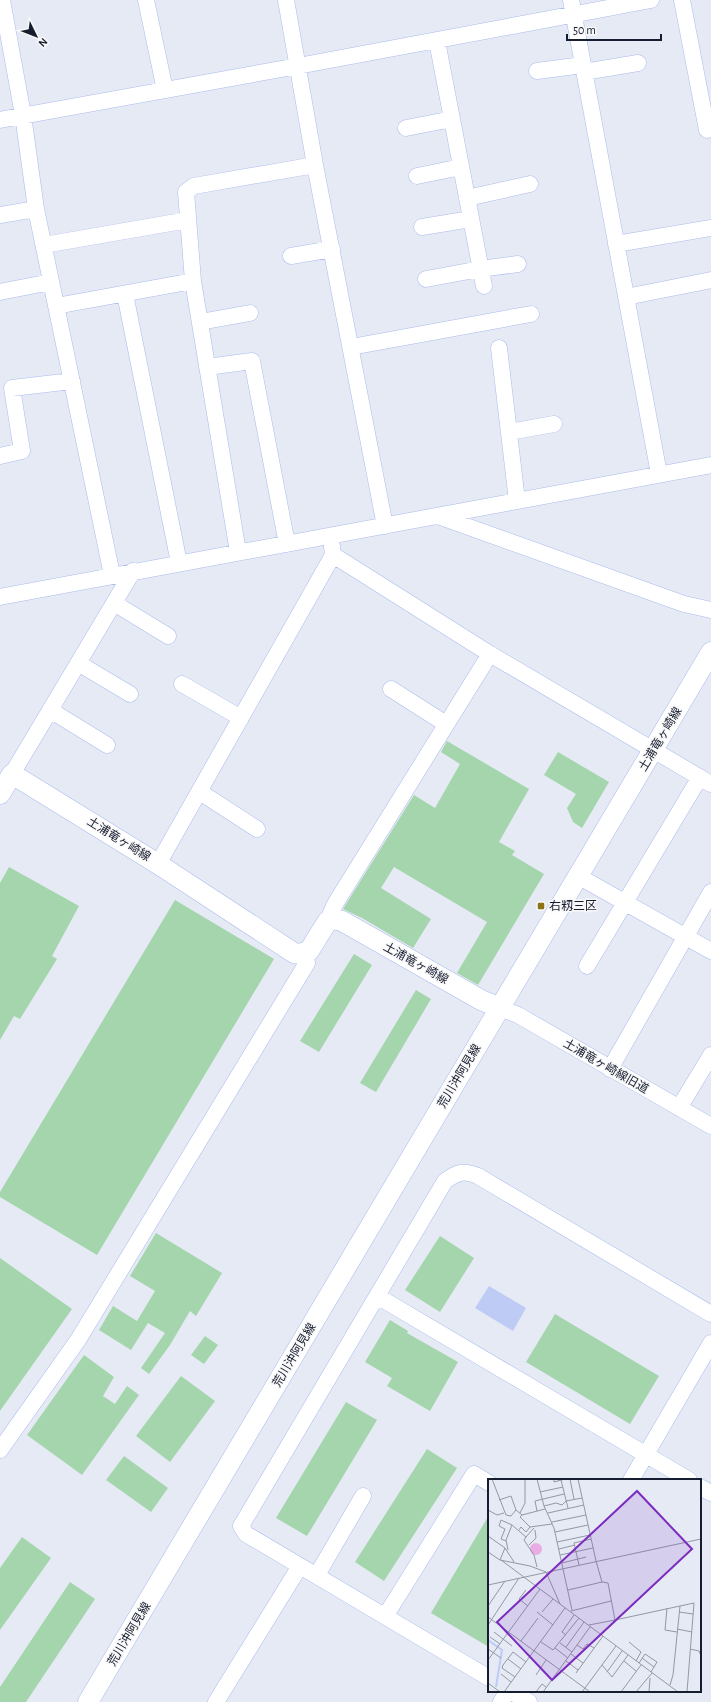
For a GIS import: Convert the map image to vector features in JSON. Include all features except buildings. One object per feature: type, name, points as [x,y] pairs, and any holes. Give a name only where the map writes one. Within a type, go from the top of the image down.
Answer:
[{"type":"main road","name":"土浦竜ヶ崎線","points":[[327,922],[334,919],[342,921],[482,1000],[500,1008],[711,652]]},
{"type":"main road","name":"土浦竜ヶ崎線","points":[[12,774],[158,864],[294,953],[305,953]]},
{"type":"main road","points":[[0,794],[12,774]]},
{"type":"main road","points":[[305,953],[313,947],[327,922]]},
{"type":"main road","name":"荒川沖阿見線","points":[[88,1702],[500,1008]]},
{"type":"street","points":[[2,0],[23,115],[36,209],[112,575]]},
{"type":"street","points":[[146,0],[165,90]]},
{"type":"street","points":[[286,0],[315,165],[385,526]]},
{"type":"street","points":[[0,120],[436,41],[573,8],[651,0]]},
{"type":"street","points":[[682,0],[707,130]]},
{"type":"street","points":[[573,8],[659,474]]},
{"type":"street","points":[[436,41],[484,286]]},
{"type":"street","points":[[537,71],[638,63]]},
{"type":"street","points":[[406,128],[452,119]]},
{"type":"street","points":[[238,552],[193,281],[186,192],[194,186],[315,165]]},
{"type":"street","points":[[417,176],[461,167]]},
{"type":"street","points":[[467,198],[530,184]]},
{"type":"street","points":[[0,215],[36,209]]},
{"type":"street","points":[[422,227],[471,219]]},
{"type":"street","points":[[44,245],[188,220]]},
{"type":"street","points":[[616,244],[711,228]]},
{"type":"street","points":[[291,256],[332,249]]},
{"type":"street","points":[[426,279],[518,264]]},
{"type":"street","points":[[626,297],[711,280]]},
{"type":"street","points":[[56,306],[193,281]]},
{"type":"street","points":[[0,292],[51,282]]},
{"type":"street","points":[[125,294],[179,563]]},
{"type":"street","points":[[200,322],[250,313]]},
{"type":"street","points":[[351,347],[531,314]]},
{"type":"street","points":[[499,348],[517,501]]},
{"type":"street","points":[[207,367],[252,361],[287,544]]},
{"type":"street","points":[[0,456],[22,451],[12,388],[72,381]]},
{"type":"street","points":[[509,432],[554,424]]},
{"type":"street","points":[[0,596],[711,465]]},
{"type":"street","points":[[437,516],[684,604],[711,610]]},
{"type":"street","points":[[158,864],[333,555],[330,536]]},
{"type":"street","points":[[333,555],[490,654],[705,781],[587,966]]},
{"type":"street","points":[[12,774],[133,571]]},
{"type":"street","points":[[114,603],[168,636]]},
{"type":"street","points":[[327,922],[334,904],[490,654]]},
{"type":"street","points":[[78,663],[130,694]]},
{"type":"street","points":[[182,684],[241,718]]},
{"type":"street","points":[[391,689],[446,724]]},
{"type":"street","points":[[50,710],[107,744]]},
{"type":"street","points":[[200,792],[257,829]]},
{"type":"street","points":[[578,876],[711,951]]},
{"type":"street","points":[[610,1069],[711,892]]},
{"type":"street","points":[[0,1450],[78,1340],[307,964],[305,953]]},
{"type":"street","name":"土浦竜ヶ崎線旧道","points":[[500,1008],[518,1015],[711,1126]]},
{"type":"street","points":[[679,1108],[711,1055]]},
{"type":"street","points":[[488,1677],[317,1574],[300,1566],[246,1534],[241,1526],[445,1181],[455,1174],[466,1172],[478,1176],[711,1314]]},
{"type":"street","points":[[377,1296],[687,1479]]},
{"type":"street","points":[[632,1479],[711,1343]]},
{"type":"street","points":[[386,1616],[474,1474],[488,1482]]},
{"type":"street","points":[[701,1488],[711,1493]]},
{"type":"street","points":[[317,1574],[363,1496]]},
{"type":"street","points":[[216,1702],[300,1566]]},
{"type":"street","points":[[501,1702],[508,1692]]},
{"type":"street","points":[[511,1692],[529,1702]]},
{"type":"water","points":[[489,1286],[526,1308],[513,1331],[475,1308]]},
{"type":"place","name":"右籾三区","points":[[541,906]]}]
